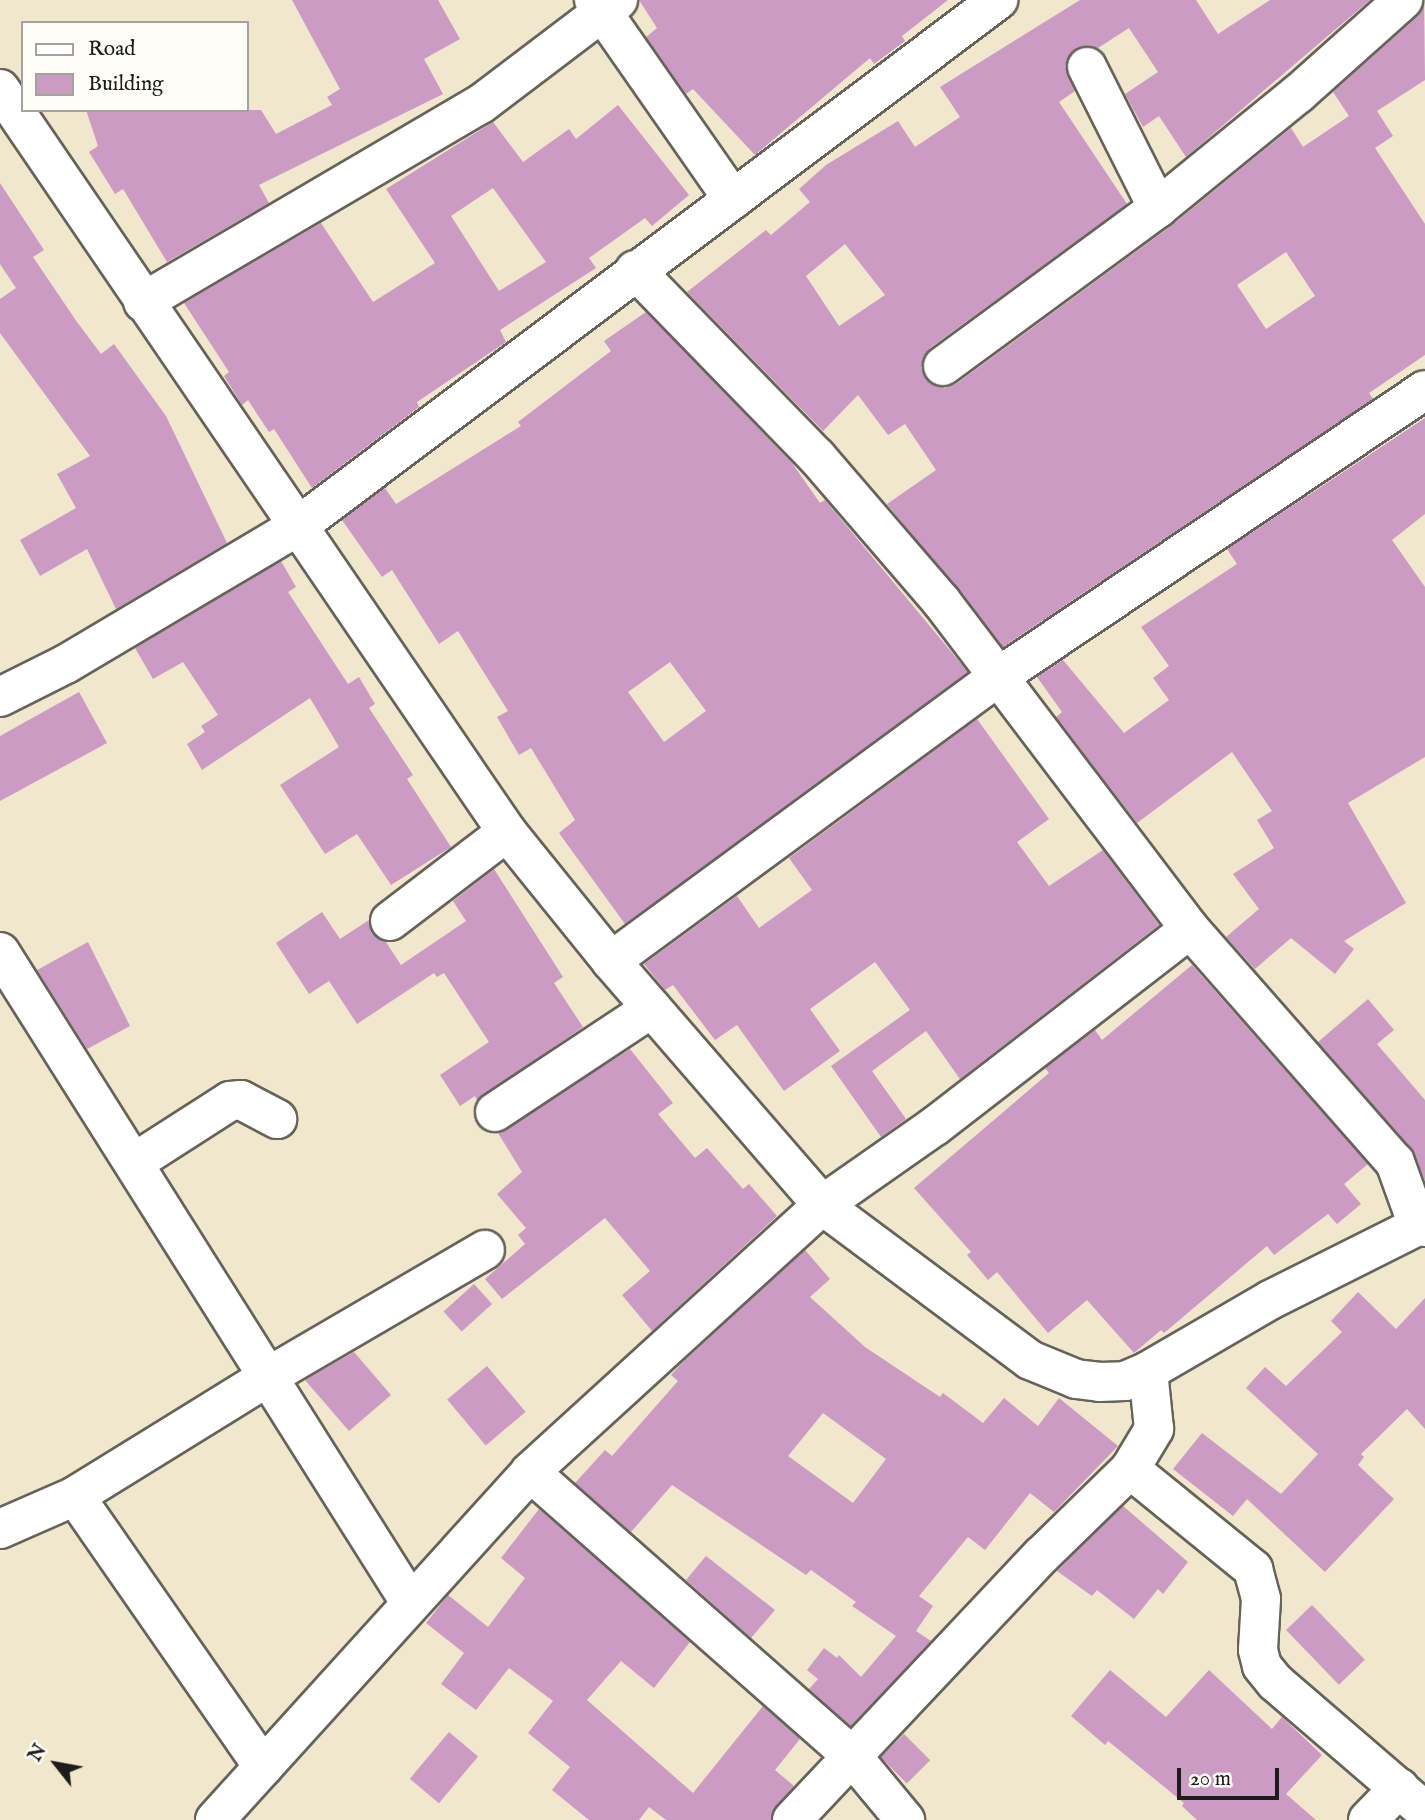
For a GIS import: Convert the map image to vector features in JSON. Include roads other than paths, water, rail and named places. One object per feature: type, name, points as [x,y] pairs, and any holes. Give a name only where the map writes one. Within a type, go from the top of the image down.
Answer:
[{"type":"street","points":[[0,697],[66,664],[298,526],[635,270],[720,210],[998,0]]},
{"type":"street","points":[[943,366],[1158,208],[1298,94],[1403,0]]},
{"type":"street","points":[[143,302],[481,104],[591,16],[720,210]]},
{"type":"street","points":[[1087,67],[1158,208]]},
{"type":"street","points":[[0,89],[11,129],[143,302],[507,832],[611,961],[822,1205],[1005,1343],[1052,1371],[1100,1382],[1125,1381],[1148,1371],[1270,1300],[1422,1226],[1403,1176],[1390,1155],[1190,929],[941,601],[817,457],[635,270]]},
{"type":"street","points":[[611,961],[998,677],[1425,390]]},
{"type":"street","points":[[390,921],[507,832]]},
{"type":"street","points":[[215,1820],[530,1472],[822,1205],[935,1126],[1190,929]]},
{"type":"street","points":[[0,952],[135,1162],[410,1602]]},
{"type":"street","points":[[495,1112],[652,1008]]},
{"type":"street","points":[[135,1162],[230,1101],[241,1100],[277,1119]]},
{"type":"street","points":[[0,1529],[75,1496],[268,1376],[485,1250]]},
{"type":"street","points":[[792,1820],[851,1755],[1130,1469],[1154,1429],[1148,1371]]},
{"type":"street","points":[[1130,1469],[1253,1569],[1261,1600],[1258,1650],[1262,1666],[1275,1682],[1412,1799],[1368,1820]]},
{"type":"street","points":[[530,1472],[851,1755],[905,1820]]},
{"type":"street","points":[[75,1496],[263,1767]]}]
